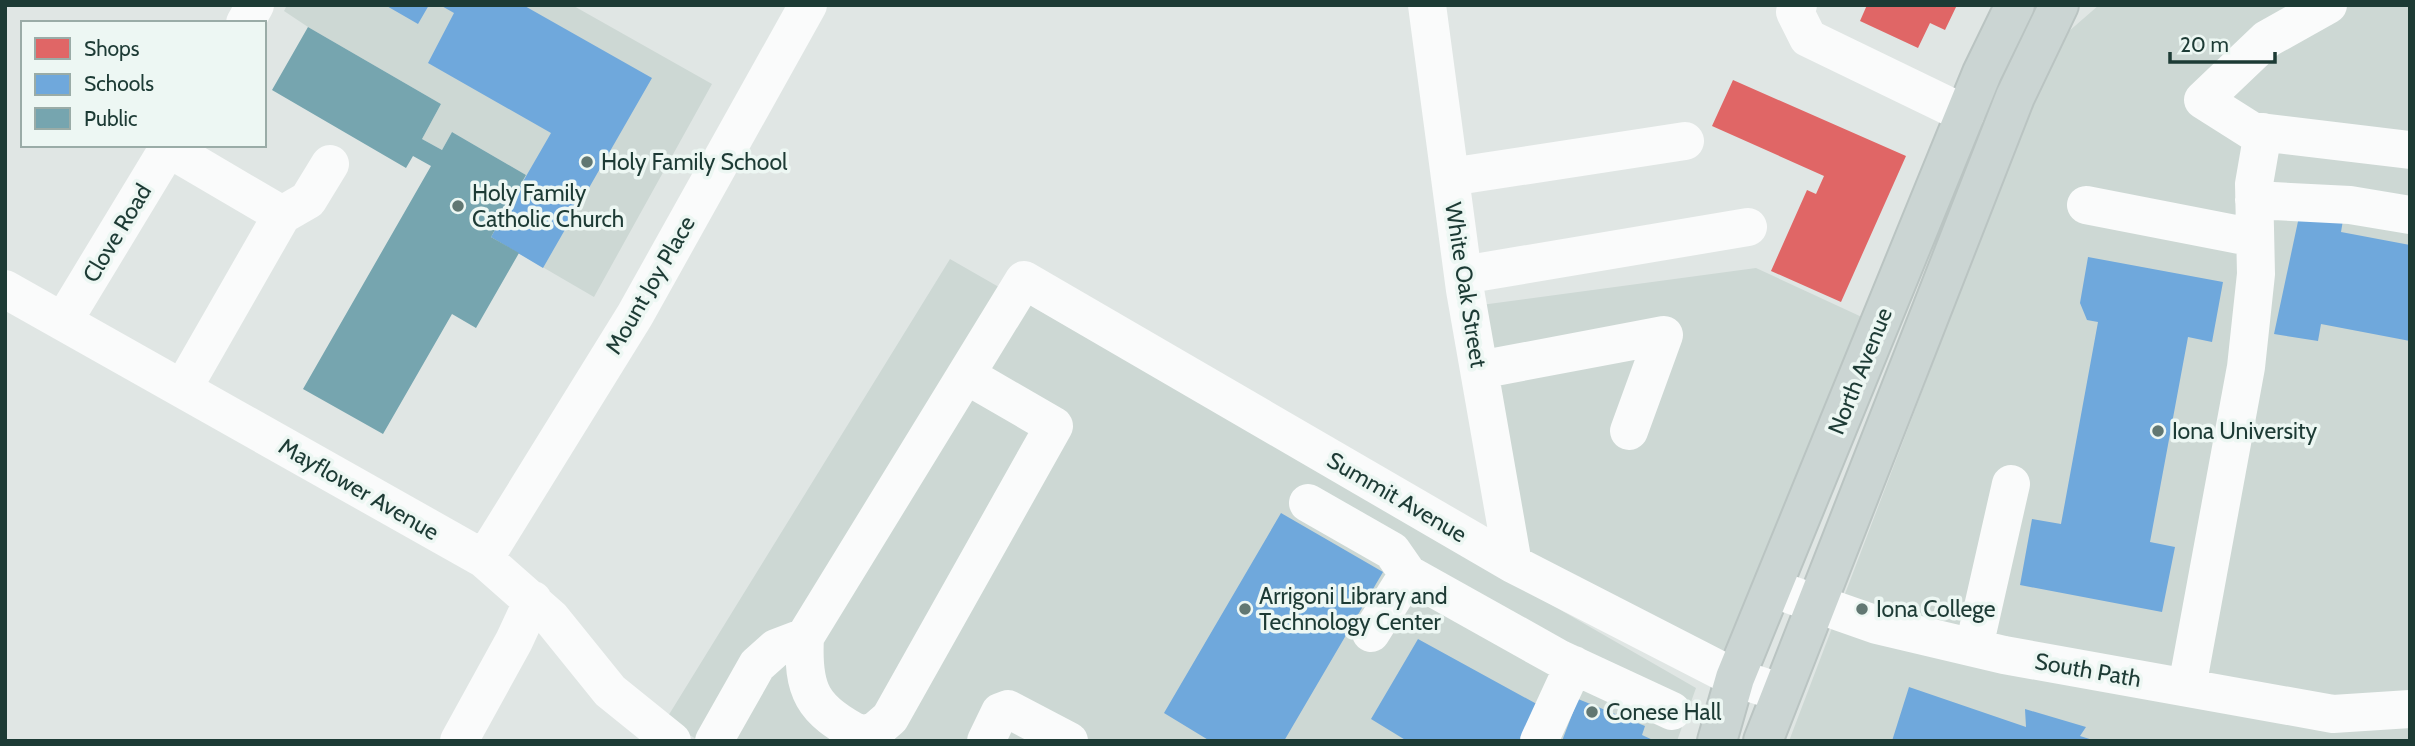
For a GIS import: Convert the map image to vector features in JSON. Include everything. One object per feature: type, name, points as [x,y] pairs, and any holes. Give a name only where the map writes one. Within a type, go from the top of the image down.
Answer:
[{"type":"main road","name":"North Avenue","points":[[1717,741],[1735,678],[1774,589],[1965,114],[2015,5]]},
{"type":"main road","name":"North Avenue","points":[[1763,741],[2015,97],[2059,5]]},
{"type":"main road","points":[[2035,52],[2079,5]]},
{"type":"street","points":[[246,21],[255,5]]},
{"type":"street","name":"Mount Joy Place","points":[[484,559],[635,315],[808,5]]},
{"type":"street","name":"White Oak Street","points":[[1427,5],[1463,275],[1513,564]]},
{"type":"street","points":[[2328,5],[2267,39],[2203,100],[2252,131],[2410,150]]},
{"type":"street","points":[[1803,21],[1965,114]]},
{"type":"street","points":[[2187,688],[2246,367],[2256,274],[2254,200],[2263,132]]},
{"type":"street","points":[[1450,177],[1685,141]]},
{"type":"street","points":[[169,147],[282,215]]},
{"type":"street","name":"Clove Road","points":[[64,320],[169,147]]},
{"type":"street","points":[[183,388],[282,215],[308,200],[330,164]]},
{"type":"street","points":[[2254,200],[2350,205],[2410,215]]},
{"type":"street","points":[[2086,205],[2255,238]]},
{"type":"street","points":[[1463,275],[1748,227]]},
{"type":"street","name":"Summit Avenue","points":[[966,374],[1024,280],[1513,564],[1735,678],[1780,692]]},
{"type":"street","name":"Mayflower Avenue","points":[[7,293],[64,320],[484,559],[533,600],[562,629],[610,691],[673,741]]},
{"type":"street","points":[[1479,370],[1664,335],[1629,431]]},
{"type":"street","points":[[966,374],[1054,426],[890,718],[875,731],[861,735],[834,721],[814,698],[803,673],[805,637],[966,374]]},
{"type":"street","points":[[1974,648],[2011,484]]},
{"type":"street","points":[[1308,503],[1392,551],[1408,574],[1574,665],[1672,711]]},
{"type":"street","points":[[1371,633],[1408,574]]},
{"type":"street","name":"South Path","points":[[1774,589],[1877,625],[1974,648],[2333,713],[2410,709]]},
{"type":"street","points":[[459,741],[514,641],[533,600]]},
{"type":"street","points":[[714,741],[757,665],[776,648],[805,637]]},
{"type":"street","points":[[1628,691],[1654,637]]},
{"type":"street","points":[[1539,741],[1574,665]]},
{"type":"street","points":[[986,741],[1000,712],[1008,709],[1069,741]]},
{"type":"shaded area","name":"Holy Family School","points":[[287,5],[572,5],[712,84],[594,297],[491,237],[526,175],[452,132],[442,150],[422,139],[441,104],[308,27],[284,11]]},
{"type":"shaded area","name":"Iona University","points":[[2099,5],[2410,5],[2410,741],[1789,741],[2025,121],[2068,32]]},
{"type":"shaded area","points":[[950,259],[1696,688],[1677,741],[700,741],[665,721]]},
{"type":"shaded area","points":[[1756,268],[1864,318],[1727,657],[1526,553],[1481,305]]},
{"type":"building: Shops","points":[[1867,5],[1957,5],[1945,30],[1930,23],[1918,48],[1860,21]]},
{"type":"building: Shops","points":[[1733,80],[1906,156],[1841,302],[1771,271],[1807,190],[1816,194],[1824,176],[1712,126]]},
{"type":"building: Schools","points":[[385,5],[429,5],[418,24]]},
{"type":"building: Schools","points":[[440,5],[523,5],[652,78],[543,268],[491,237],[551,133],[428,63],[454,13]]},
{"type":"building: Schools","points":[[2300,212],[2343,220],[2341,232],[2410,245],[2410,341],[2321,324],[2318,341],[2274,334]]},
{"type":"building: Schools","points":[[2088,257],[2223,282],[2212,342],[2188,337],[2150,542],[2175,547],[2162,612],[2020,585],[2032,519],[2061,524],[2098,322],[2087,320],[2080,303]]},
{"type":"building: Schools","points":[[1281,513],[1383,572],[1284,741],[1210,741],[1164,713]]},
{"type":"building: Schools","points":[[1418,639],[1544,708],[1525,741],[1407,741],[1371,719]]},
{"type":"building: Schools","points":[[1909,687],[2026,727],[2025,709],[2086,727],[2080,736],[2096,741],[1892,741]]},
{"type":"building: Schools","name":"Conese Hall","points":[[1578,699],[1645,726],[1642,735],[1655,741],[1562,741]]},
{"type":"building: Public","name":"Holy Family Catholic Church","points":[[308,27],[441,104],[422,139],[442,150],[452,132],[526,175],[491,237],[519,253],[476,328],[452,314],[383,434],[303,389],[431,166],[413,156],[406,168],[272,90]]},
{"type":"place","name":"Holy Family School","points":[[587,162]]},
{"type":"place","name":"Holy Family Catholic Church","points":[[458,206]]},
{"type":"place","name":"Iona University","points":[[2158,431]]},
{"type":"place","name":"Arrigoni Library and Technology Center","points":[[1245,609]]},
{"type":"place","name":"Iona College","points":[[1862,609]]},
{"type":"place","name":"Conese Hall","points":[[1592,712]]}]
